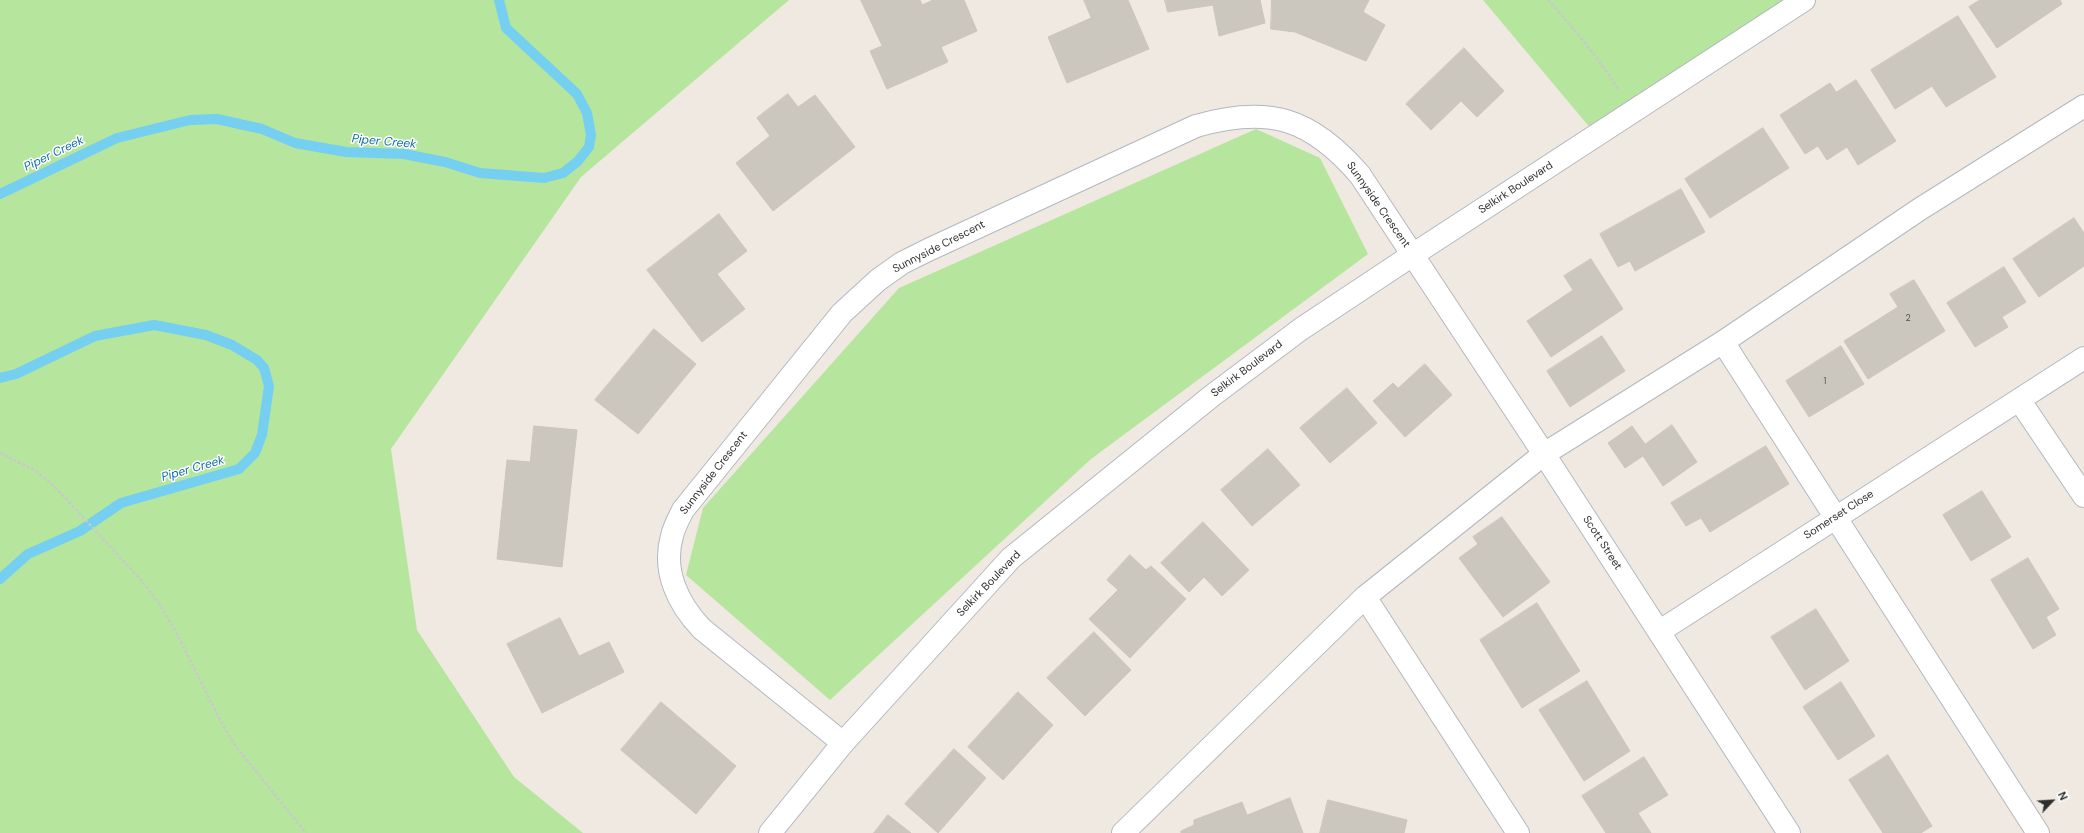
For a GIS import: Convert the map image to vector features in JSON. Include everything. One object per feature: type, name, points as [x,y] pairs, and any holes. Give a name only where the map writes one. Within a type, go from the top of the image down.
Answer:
[{"type":"street","name":"Selkirk Boulevard","points":[[770,833],[843,743],[1011,558],[1213,395],[1301,330],[1414,254],[1804,0]]},
{"type":"street","points":[[1123,833],[1365,597],[1544,454],[1723,342],[1920,209],[2084,106]]},
{"type":"street","name":"Sunnyside Crescent","points":[[843,743],[702,629],[689,615],[679,597],[670,575],[669,554],[672,535],[683,510],[842,313],[859,296],[890,272],[928,250],[1196,126],[1223,118],[1250,115],[1276,118],[1300,126],[1321,137],[1342,155],[1360,175],[1414,254]]},
{"type":"street","name":"Scott Street","points":[[1414,254],[1660,631],[1789,833]]},
{"type":"street","points":[[1723,342],[2038,833]]},
{"type":"street","name":"Somerset Close","points":[[1660,631],[1836,517],[2020,401],[2084,358]]},
{"type":"street","points":[[2020,401],[2084,496]]},
{"type":"street","points":[[1365,597],[1518,833]]},
{"type":"path","points":[[1548,0],[1575,30],[1607,70],[1633,112]]},
{"type":"path","points":[[0,453],[36,471],[54,486],[121,556],[150,592],[168,618],[220,720],[236,747],[306,833]]},
{"type":"green space","points":[[0,0],[789,0],[581,177],[391,449],[417,630],[514,777],[583,833],[0,833]]},
{"type":"green space","points":[[1483,0],[1804,0],[1597,136]]},
{"type":"green space","points":[[1256,129],[1320,158],[1368,254],[1091,459],[830,700],[686,575],[703,508],[899,288]]},
{"type":"building","points":[[861,0],[920,0],[922,5],[933,0],[964,0],[977,31],[941,47],[948,62],[887,89],[870,51],[882,46]]},
{"type":"building","points":[[1084,0],[1128,0],[1149,49],[1067,83],[1048,37],[1091,18]]},
{"type":"building","points":[[1165,0],[1260,0],[1265,23],[1219,36],[1213,5],[1168,12]]},
{"type":"building","points":[[1272,0],[1369,0],[1363,12],[1385,25],[1366,61],[1295,32],[1271,29]]},
{"type":"building","points":[[1980,0],[2060,0],[2062,4],[1997,48],[1969,7]]},
{"type":"building","points":[[1958,16],[1996,77],[1946,107],[1932,86],[1895,109],[1871,70]]},
{"type":"building","points":[[1464,48],[1504,91],[1477,117],[1461,101],[1431,130],[1406,104]]},
{"type":"building","points":[[1856,80],[1896,141],[1858,165],[1847,147],[1827,160],[1818,146],[1805,154],[1780,115],[1830,83],[1836,92]]},
{"type":"building","points":[[788,94],[798,107],[815,95],[855,147],[773,211],[736,163],[770,136],[757,118]]},
{"type":"building","points":[[1763,128],[1789,168],[1710,218],[1685,179]]},
{"type":"building","points":[[1681,189],[1705,232],[1635,271],[1630,261],[1618,267],[1600,234]]},
{"type":"building","points":[[719,214],[747,251],[717,274],[745,309],[702,342],[647,270]]},
{"type":"building","points":[[2074,218],[2084,233],[2084,266],[2039,297],[2013,259]]},
{"type":"building","points":[[1591,259],[1623,309],[1551,357],[1527,321],[1573,290],[1564,276]]},
{"type":"building","points":[[2004,267],[2026,302],[2002,317],[2008,327],[1975,347],[1947,303]]},
{"type":"building","points":[[1914,280],[1945,331],[1868,379],[1844,341],[1898,307],[1890,294]]},
{"type":"building","points":[[654,329],[696,364],[638,434],[595,400]]},
{"type":"building","points":[[1602,336],[1625,371],[1570,407],[1547,371]]},
{"type":"building","points":[[1841,346],[1864,384],[1809,417],[1786,381]]},
{"type":"building","points":[[1425,364],[1452,395],[1405,437],[1373,401],[1393,383],[1398,388]]},
{"type":"building","points":[[1347,388],[1377,423],[1330,463],[1300,428]]},
{"type":"building","points":[[1672,425],[1697,462],[1663,486],[1643,456],[1625,468],[1608,443],[1632,426],[1645,444]]},
{"type":"building","points":[[534,426],[577,430],[562,567],[497,559],[507,460],[530,462]]},
{"type":"building","points":[[1766,446],[1789,484],[1710,532],[1701,518],[1686,526],[1671,503]]},
{"type":"building","points":[[1268,449],[1300,485],[1252,526],[1221,490]]},
{"type":"building","points":[[1982,491],[2011,537],[1971,561],[1943,515]]},
{"type":"building","points":[[1502,517],[1550,582],[1503,617],[1459,558],[1478,544],[1473,537]]},
{"type":"building","points":[[1203,522],[1249,570],[1222,596],[1204,577],[1189,592],[1161,563]]},
{"type":"building","points":[[1130,555],[1146,570],[1151,566],[1186,599],[1130,658],[1089,619],[1118,590],[1107,580]]},
{"type":"building","points":[[2028,558],[2059,609],[2046,617],[2056,635],[2033,649],[1991,580]]},
{"type":"building","points":[[1537,603],[1580,671],[1522,708],[1480,640]]},
{"type":"building","points":[[1816,609],[1849,661],[1805,690],[1771,637]]},
{"type":"building","points":[[560,618],[579,656],[609,642],[624,672],[542,713],[507,644]]},
{"type":"building","points":[[1094,632],[1131,670],[1085,716],[1047,678]]},
{"type":"building","points":[[1587,681],[1630,751],[1584,781],[1539,710]]},
{"type":"building","points":[[1841,682],[1875,736],[1838,760],[1803,707]]},
{"type":"building","points":[[1018,692],[1053,725],[1003,780],[968,747]]},
{"type":"building","points":[[661,702],[736,766],[696,814],[621,750]]},
{"type":"building","points":[[954,749],[986,778],[938,833],[905,804]]},
{"type":"building","points":[[1888,755],[1932,826],[1921,833],[1883,833],[1849,780]]},
{"type":"building","points":[[1644,757],[1668,795],[1638,813],[1651,833],[1606,833],[1582,796]]},
{"type":"building","points":[[1290,798],[1303,833],[1181,833],[1181,831],[1194,825],[1194,820],[1242,802],[1247,815]]},
{"type":"building","points":[[1328,800],[1407,820],[1404,833],[1320,833]]},
{"type":"building","points":[[888,815],[911,833],[874,833]]},
{"type":"waterway","name":"Piper Creek","points":[[0,194],[117,138],[190,120],[217,119],[262,129],[295,143],[346,152],[404,154],[445,162],[480,173],[544,178],[563,173],[578,161],[589,147],[591,135],[587,113],[577,94],[506,28],[499,0]]},
{"type":"waterway","name":"Piper Creek","points":[[0,378],[16,374],[95,336],[154,325],[206,335],[232,345],[257,360],[264,368],[269,386],[262,435],[255,453],[239,469],[121,503],[80,531],[28,554],[0,579]]}]
